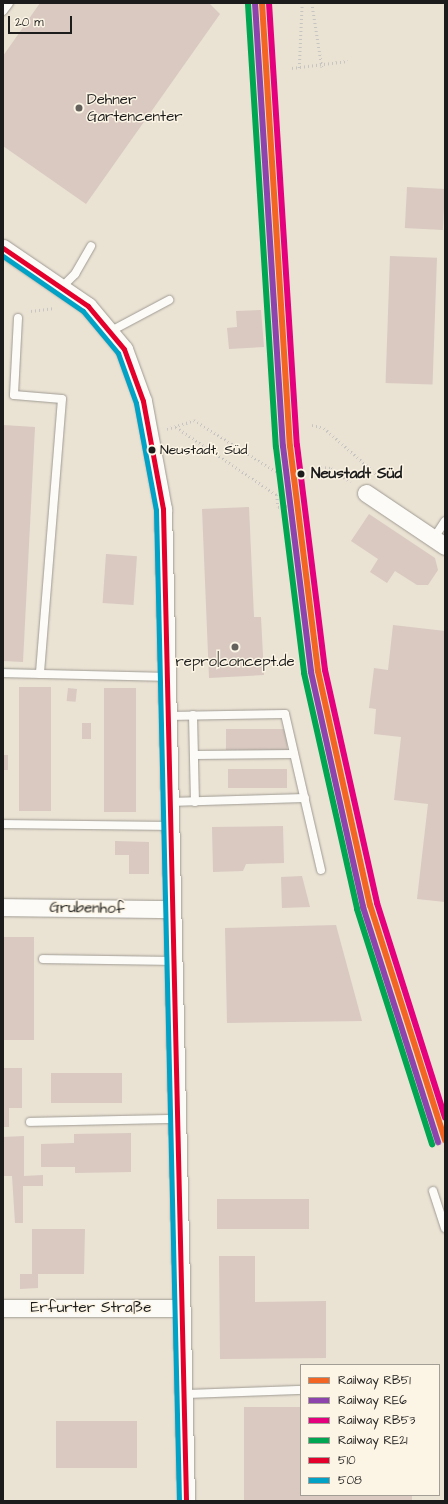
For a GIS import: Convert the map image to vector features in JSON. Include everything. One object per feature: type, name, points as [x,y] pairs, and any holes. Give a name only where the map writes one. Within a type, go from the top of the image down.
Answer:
[{"type":"street","points":[[3,248],[88,306],[111,330],[135,370],[150,432],[163,509],[179,1308],[184,1394],[186,1501]]},
{"type":"street","points":[[366,493],[440,542]]},
{"type":"street","name":"Grubenhof","points":[[3,908],[170,909]]},
{"type":"street","name":"Erfurter Straße","points":[[3,1308],[179,1308]]},
{"type":"lane","points":[[3,11],[9,3]]},
{"type":"lane","points":[[61,288],[75,274],[91,246]]},
{"type":"lane","points":[[111,330],[169,300]]},
{"type":"lane","points":[[18,318],[14,395],[62,399],[40,674]]},
{"type":"lane","points":[[440,542],[445,521]]},
{"type":"lane","points":[[3,673],[167,677]]},
{"type":"lane","points":[[168,716],[285,714],[321,870]]},
{"type":"lane","points":[[193,715],[196,802]]},
{"type":"lane","points":[[194,755],[294,754]]},
{"type":"lane","points":[[169,802],[305,798]]},
{"type":"lane","points":[[3,824],[169,826]]},
{"type":"lane","points":[[43,959],[172,961]]},
{"type":"lane","points":[[30,1122],[176,1119]]},
{"type":"lane","points":[[433,1191],[445,1228]]},
{"type":"lane","points":[[184,1394],[300,1390]]},
{"type":"path","points":[[299,68],[302,3]]},
{"type":"path","points":[[312,3],[322,67]]},
{"type":"path","points":[[292,68],[322,67],[348,61]]},
{"type":"path","points":[[37,308],[61,308]]},
{"type":"path","points":[[150,432],[176,427],[194,420],[278,473]]},
{"type":"path","points":[[312,425],[324,428],[386,482]]},
{"type":"path","points":[[176,427],[277,495],[278,507],[287,506]]},
{"type":"path","points":[[321,467],[331,468],[366,493]]},
{"type":"building","name":"Dehner Gartencenter","points":[[40,3],[209,3],[220,14],[86,204],[3,146],[3,56]]},
{"type":"building","points":[[407,187],[445,189],[443,230],[405,228]]},
{"type":"building","points":[[390,256],[437,258],[433,385],[386,383]]},
{"type":"building","points":[[261,310],[264,347],[229,349],[227,328],[237,327],[236,311]]},
{"type":"building","points":[[3,425],[35,427],[23,662],[3,661]]},
{"type":"building","points":[[249,507],[254,617],[261,617],[264,675],[209,678],[202,509]]},
{"type":"building","points":[[369,514],[435,558],[438,570],[428,585],[417,585],[395,571],[387,583],[370,572],[378,559],[351,541]]},
{"type":"building","points":[[106,554],[137,556],[134,605],[103,603]]},
{"type":"building","points":[[393,625],[445,631],[445,902],[417,899],[428,804],[394,800],[401,737],[374,734],[376,709],[369,708],[374,668],[388,670]]},
{"type":"building","points":[[19,687],[51,687],[51,811],[19,811]]},
{"type":"building","points":[[68,688],[77,689],[76,702],[67,701]]},
{"type":"building","points":[[104,688],[136,688],[136,812],[104,812]]},
{"type":"building","points":[[82,723],[91,723],[91,739],[82,739]]},
{"type":"building","points":[[226,729],[287,729],[287,750],[226,750]]},
{"type":"building","points":[[3,755],[8,755],[8,770],[3,770]]},
{"type":"building","points":[[228,769],[287,769],[287,788],[228,788]]},
{"type":"building","points":[[283,826],[284,863],[246,864],[243,871],[213,872],[212,827]]},
{"type":"building","points":[[115,841],[149,842],[149,874],[129,874],[129,855],[115,855]]},
{"type":"building","points":[[302,876],[310,907],[282,908],[281,877]]},
{"type":"building","points":[[336,925],[362,1021],[227,1023],[225,928]]},
{"type":"building","points":[[3,937],[34,937],[34,1040],[3,1040]]},
{"type":"building","points":[[3,1068],[22,1068],[22,1108],[9,1108],[9,1127],[3,1127]]},
{"type":"building","points":[[51,1073],[122,1073],[122,1103],[51,1103]]},
{"type":"building","points":[[131,1133],[131,1172],[75,1173],[75,1167],[41,1167],[41,1144],[74,1143],[74,1134]]},
{"type":"building","points":[[24,1136],[24,1176],[43,1175],[43,1186],[23,1186],[23,1223],[15,1223],[12,1176],[3,1176],[3,1137]]},
{"type":"building","points":[[217,1199],[309,1199],[309,1229],[217,1229]]},
{"type":"building","points":[[32,1229],[85,1229],[84,1274],[38,1274],[38,1288],[20,1289],[20,1274],[32,1274]]},
{"type":"building","points":[[219,1256],[255,1256],[255,1302],[326,1301],[326,1358],[220,1359]]},
{"type":"building","points":[[244,1407],[300,1407],[300,1496],[412,1496],[412,1501],[244,1501]]},
{"type":"building","points":[[56,1421],[137,1421],[137,1468],[56,1468]]},
{"type":"rail line","name":"RE6","points":[[255,3],[283,446],[311,672],[363,907],[438,1142]]},
{"type":"rail line","name":"RB51","points":[[262,3],[290,446],[318,671],[370,905],[445,1140]]},
{"type":"rail line","name":"RB53","points":[[269,3],[297,445],[325,670],[377,903],[445,1117]]},
{"type":"rail line","name":"RE21","points":[[248,4],[276,447],[304,673],[357,909],[432,1144]]},
{"type":"transit line","name":"510","points":[[3,248],[88,306],[124,349],[143,401],[163,509],[186,1501]]},
{"type":"transit line","name":"508","points":[[3,256],[83,311],[118,353],[136,403],[156,510],[179,1501]]},
{"type":"place","name":"Dehner Gartencenter","points":[[79,108]]},
{"type":"place","name":"Neustadt, Süd","points":[[152,450]]},
{"type":"place","name":"Neustadt Süd","points":[[301,474]]},
{"type":"place","name":"repro|concept.de","points":[[235,647]]}]
